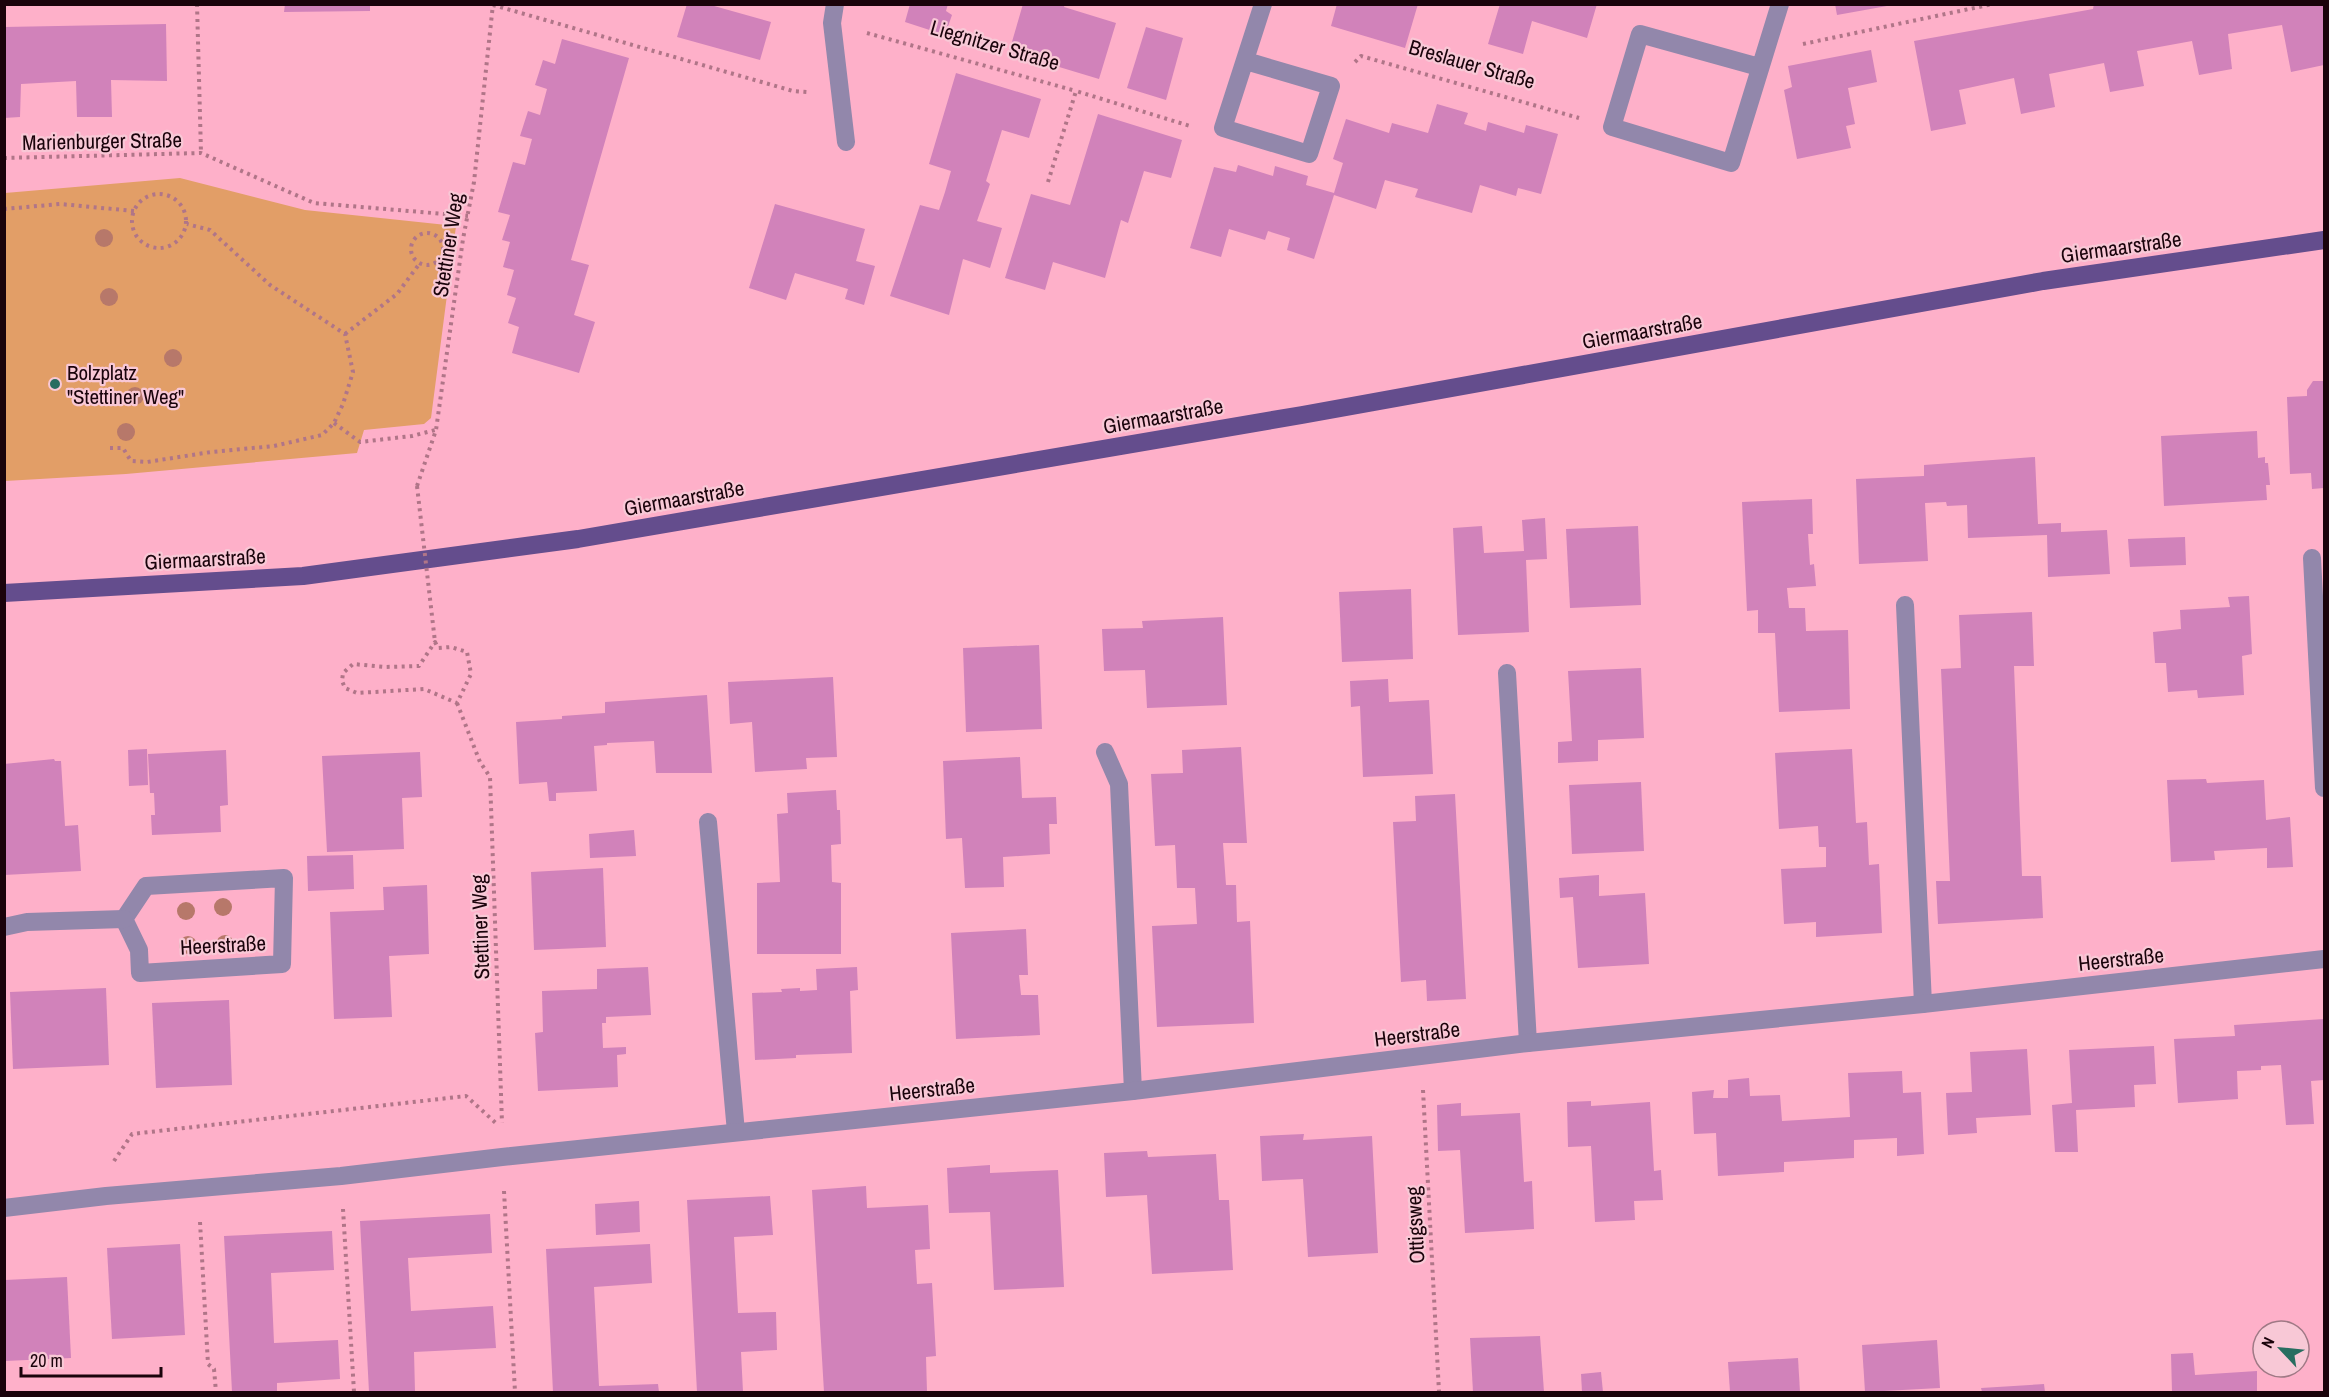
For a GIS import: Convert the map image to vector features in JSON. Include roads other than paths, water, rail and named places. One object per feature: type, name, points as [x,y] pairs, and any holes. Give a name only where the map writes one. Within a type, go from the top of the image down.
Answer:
[{"type":"main road","name":"Giermaarstraße","points":[[4,593],[303,576],[578,539],[1302,415],[2043,281],[2325,240]]},
{"type":"street","points":[[835,4],[832,23],[846,142]]},
{"type":"street","points":[[1246,61],[1331,86],[1309,154],[1223,129],[1263,4]]},
{"type":"street","points":[[1759,67],[1640,34],[1612,127],[1731,163],[1780,4]]},
{"type":"street","points":[[2312,558],[2325,788]]},
{"type":"street","points":[[1905,605],[1923,1004]]},
{"type":"street","points":[[1507,673],[1528,1043]]},
{"type":"street","points":[[1105,752],[1119,784],[1132,1091]]},
{"type":"street","points":[[708,822],[736,1132]]},
{"type":"street","name":"Heerstraße","points":[[284,878],[282,964],[140,973],[139,950],[124,919],[146,886],[284,878]]},
{"type":"street","points":[[4,927],[27,922],[124,919]]},
{"type":"street","name":"Heerstraße","points":[[4,1209],[106,1196],[341,1176],[1132,1091],[1528,1043],[1923,1004],[2325,958]]},
{"type":"place","name":"Bolzplatz \"Stettiner Weg\"","points":[[55,384]]}]
